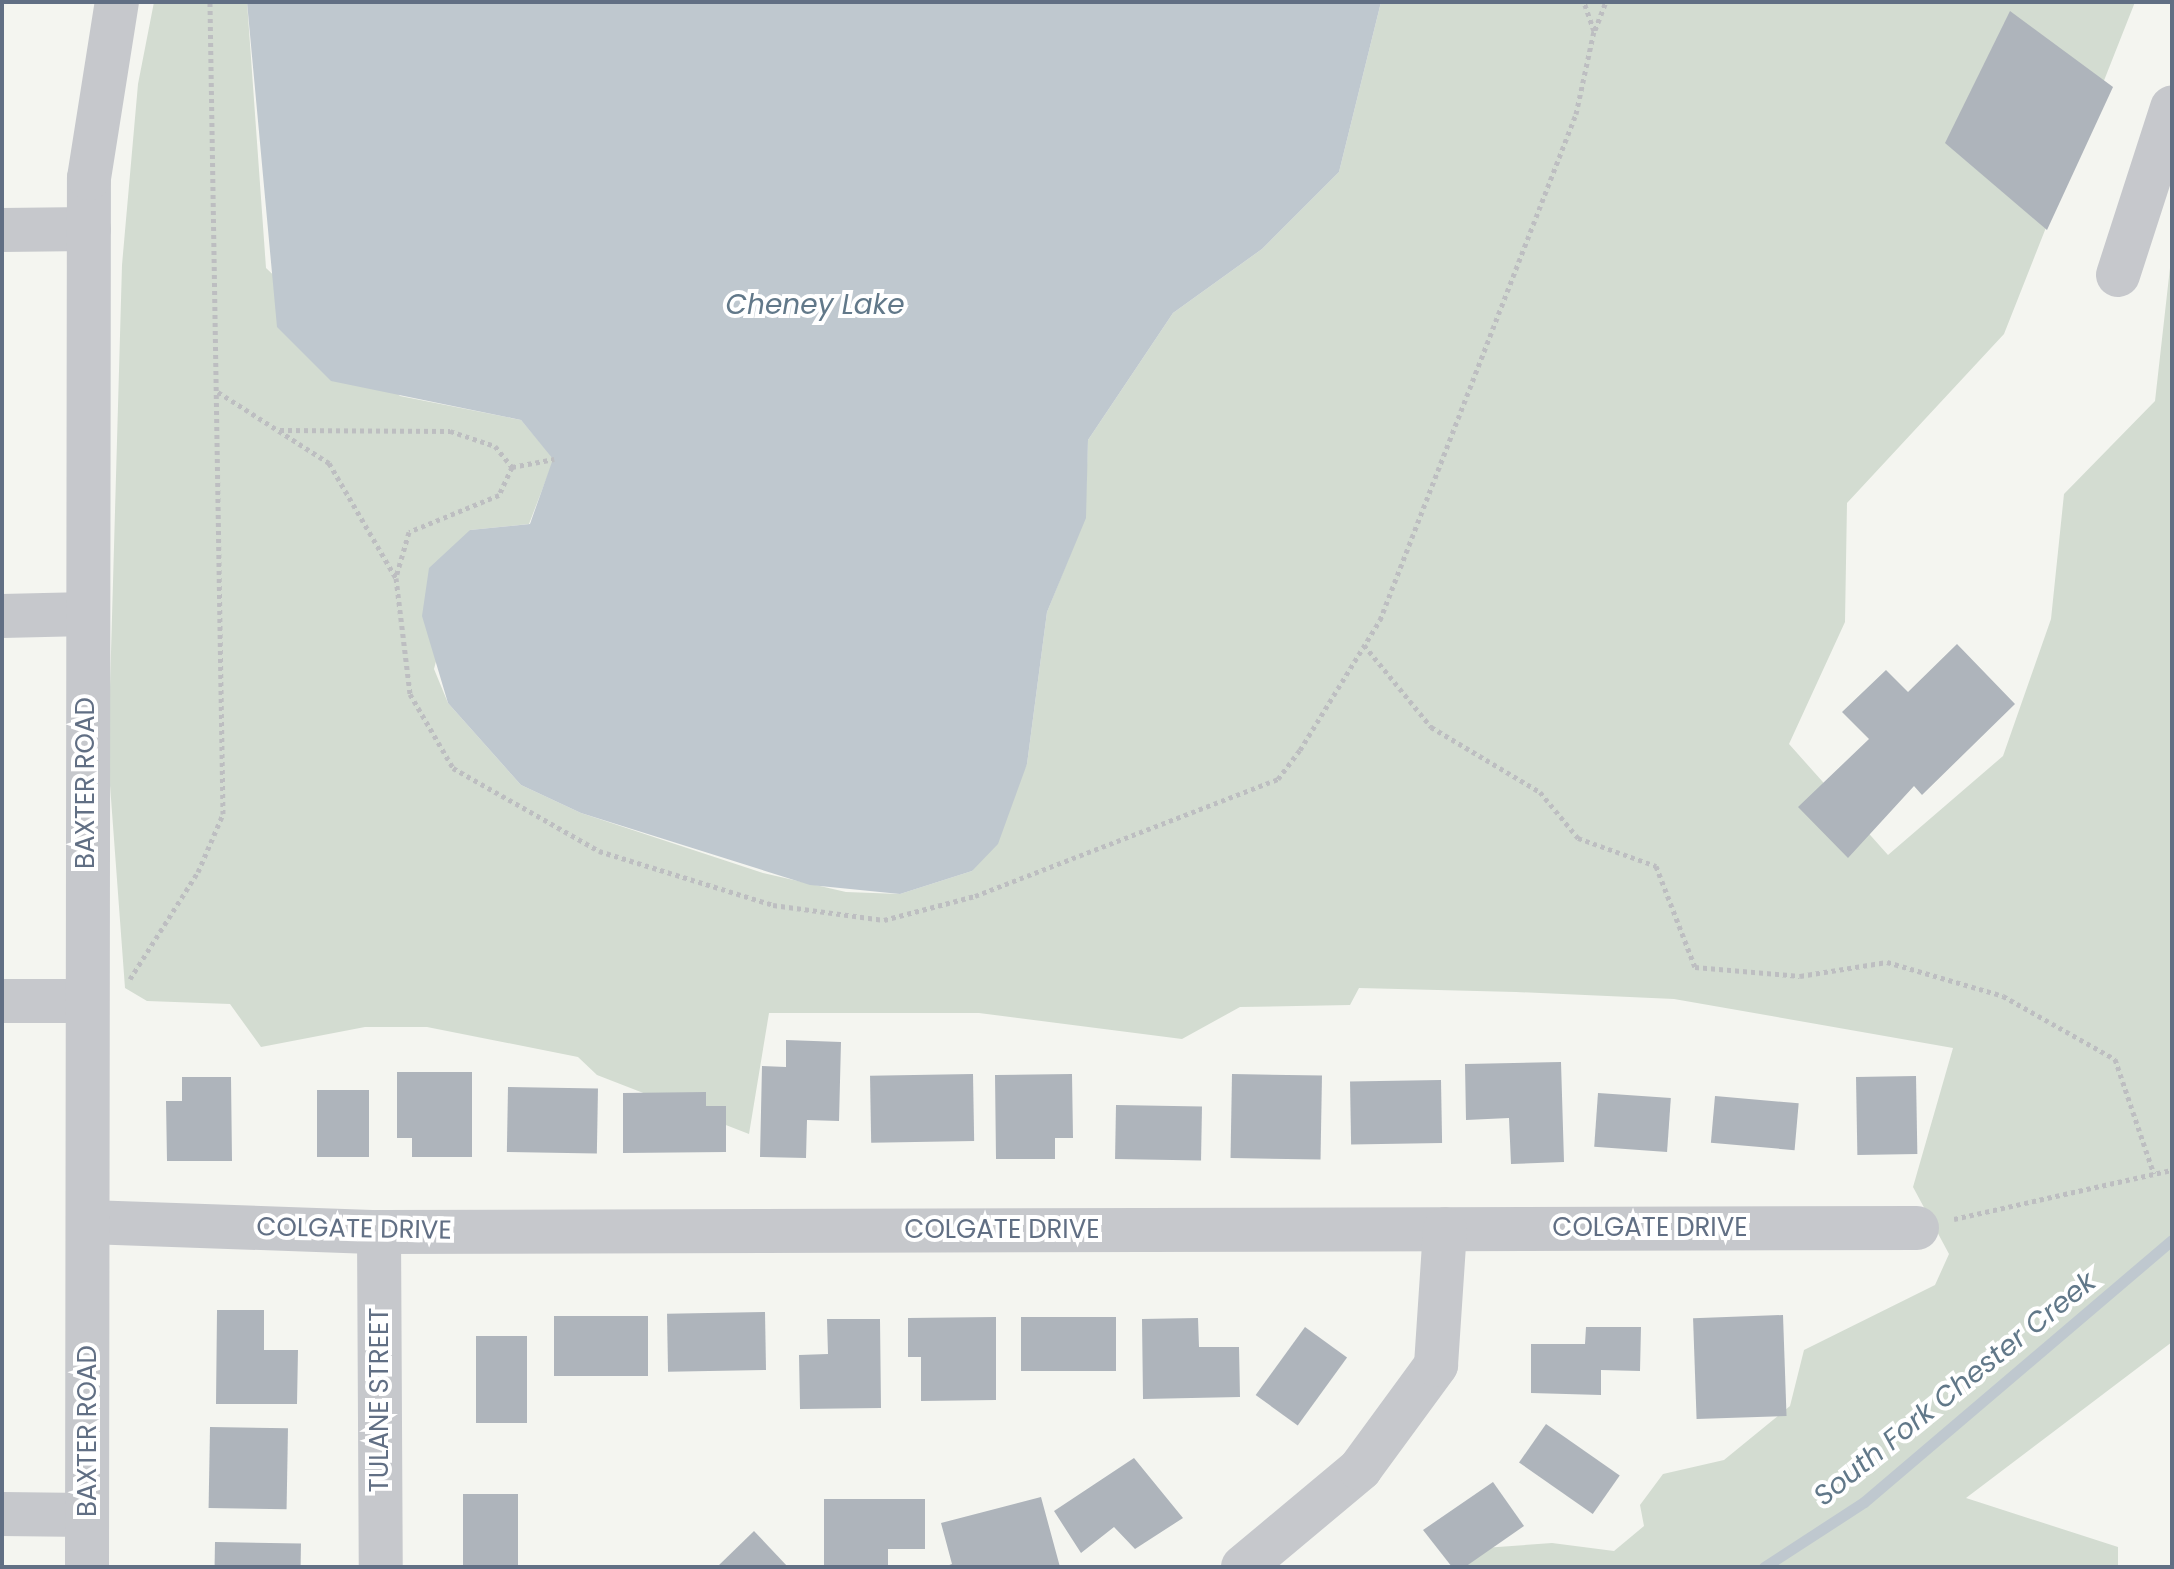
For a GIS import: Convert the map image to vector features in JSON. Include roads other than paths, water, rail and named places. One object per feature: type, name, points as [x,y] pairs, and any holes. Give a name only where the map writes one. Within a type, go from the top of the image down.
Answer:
[{"type":"street","name":"BAXTER ROAD","points":[[87,1567],[85,1001],[89,229],[97,95],[117,2]]},
{"type":"street","points":[[2118,275],[2172,108]]},
{"type":"street","points":[[2,230],[89,229]]},
{"type":"street","points":[[2,616],[87,614]]},
{"type":"street","points":[[2,1001],[85,1001]]},
{"type":"street","name":"COLGATE DRIVE","points":[[88,1222],[379,1232],[1917,1228]]},
{"type":"street","points":[[1243,1567],[1360,1469],[1436,1365],[1445,1229]]},
{"type":"street","name":"TULANE STREET","points":[[379,1232],[381,1567]]},
{"type":"street","points":[[2,1514],[87,1515]]},
{"type":"water","name":"Cheney Lake","points":[[247,2],[1381,2],[1339,172],[1262,249],[1173,313],[1088,440],[1086,518],[1047,612],[1027,764],[998,844],[972,871],[900,894],[810,885],[581,813],[521,785],[448,703],[422,616],[429,568],[470,530],[530,524],[553,459],[521,420],[331,381],[277,327]]},
{"type":"waterway","name":"South Fork Chester Creek","points":[[1764,1567],[1864,1502],[2172,1240]]}]
